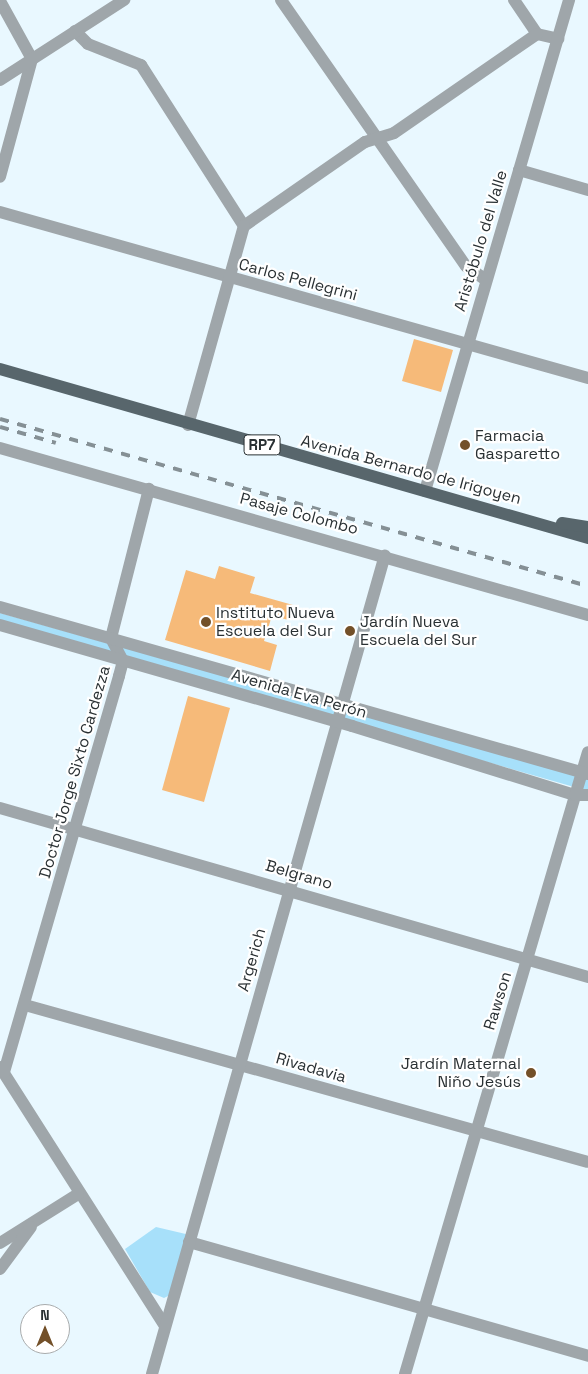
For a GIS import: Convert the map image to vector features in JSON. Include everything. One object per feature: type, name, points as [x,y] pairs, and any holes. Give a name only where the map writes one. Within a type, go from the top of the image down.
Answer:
[{"type":"main road","name":"Avenida Bernardo de Irigoyen","points":[[0,370],[188,425],[525,518]]},
{"type":"main road","name":"RP7","points":[[525,518],[588,526]]},
{"type":"main road","name":"RP7","points":[[525,518],[588,538]]},
{"type":"street","points":[[0,80],[124,0]]},
{"type":"street","points":[[281,0],[466,266],[486,280]]},
{"type":"street","points":[[514,0],[537,34],[558,39]]},
{"type":"street","name":"Aristóbulo del Valle","points":[[425,491],[569,0]]},
{"type":"street","points":[[0,1],[29,46],[32,59],[0,177]]},
{"type":"street","points":[[75,31],[88,44],[141,65],[244,226]]},
{"type":"street","points":[[188,425],[244,226],[365,142],[394,133],[537,34]]},
{"type":"street","points":[[519,170],[588,190]]},
{"type":"street","name":"Carlos Pellegrini","points":[[0,212],[588,378]]},
{"type":"street","name":"Pasaje Colombo","points":[[0,448],[385,555],[588,615]]},
{"type":"street","points":[[111,638],[149,490]]},
{"type":"street","name":"Argerich","points":[[152,1374],[164,1324],[385,555]]},
{"type":"street","name":"Avenida Eva Perón","points":[[0,607],[342,703],[585,774]]},
{"type":"street","name":"Avenida Eva Perón","points":[[0,625],[337,721],[582,795]]},
{"type":"street","name":"Doctor Jorge Sixto Cardezza","points":[[2,1070],[25,1005],[123,661],[111,638]]},
{"type":"street","name":"Rawson","points":[[406,1374],[475,1130],[527,961],[582,795],[588,752]]},
{"type":"street","name":"Belgrano","points":[[0,808],[289,889],[527,961],[588,976]]},
{"type":"street","name":"Rivadavia","points":[[25,1005],[588,1162]]},
{"type":"street","points":[[2,1070],[78,1194],[164,1324]]},
{"type":"street","points":[[0,1243],[78,1194]]},
{"type":"street","points":[[0,1269],[34,1222]]},
{"type":"street","points":[[189,1242],[588,1356]]},
{"type":"shaded area","points":[[0,613],[588,778],[588,791],[0,622]]},
{"type":"shaded area","points":[[156,1227],[190,1235],[170,1295],[164,1298],[150,1292],[125,1249]]},
{"type":"building","points":[[414,339],[453,350],[441,392],[402,381]]},
{"type":"building","points":[[219,566],[255,577],[250,593],[293,605],[288,620],[272,615],[264,641],[277,645],[270,671],[165,640],[186,570],[215,579]]},
{"type":"building","points":[[188,696],[230,708],[204,802],[162,790]]},
{"type":"railway","points":[[0,419],[588,586]]},
{"type":"railway","points":[[0,427],[56,443]]},
{"type":"place","name":"Farmacia Gasparetto","points":[[465,445]]},
{"type":"place","name":"Instituto Nueva Escuela del Sur","points":[[206,622]]},
{"type":"place","name":"Jardín Nueva Escuela del Sur","points":[[350,631]]},
{"type":"place","name":"Jardín Maternal Niño Jesús","points":[[531,1073]]}]
